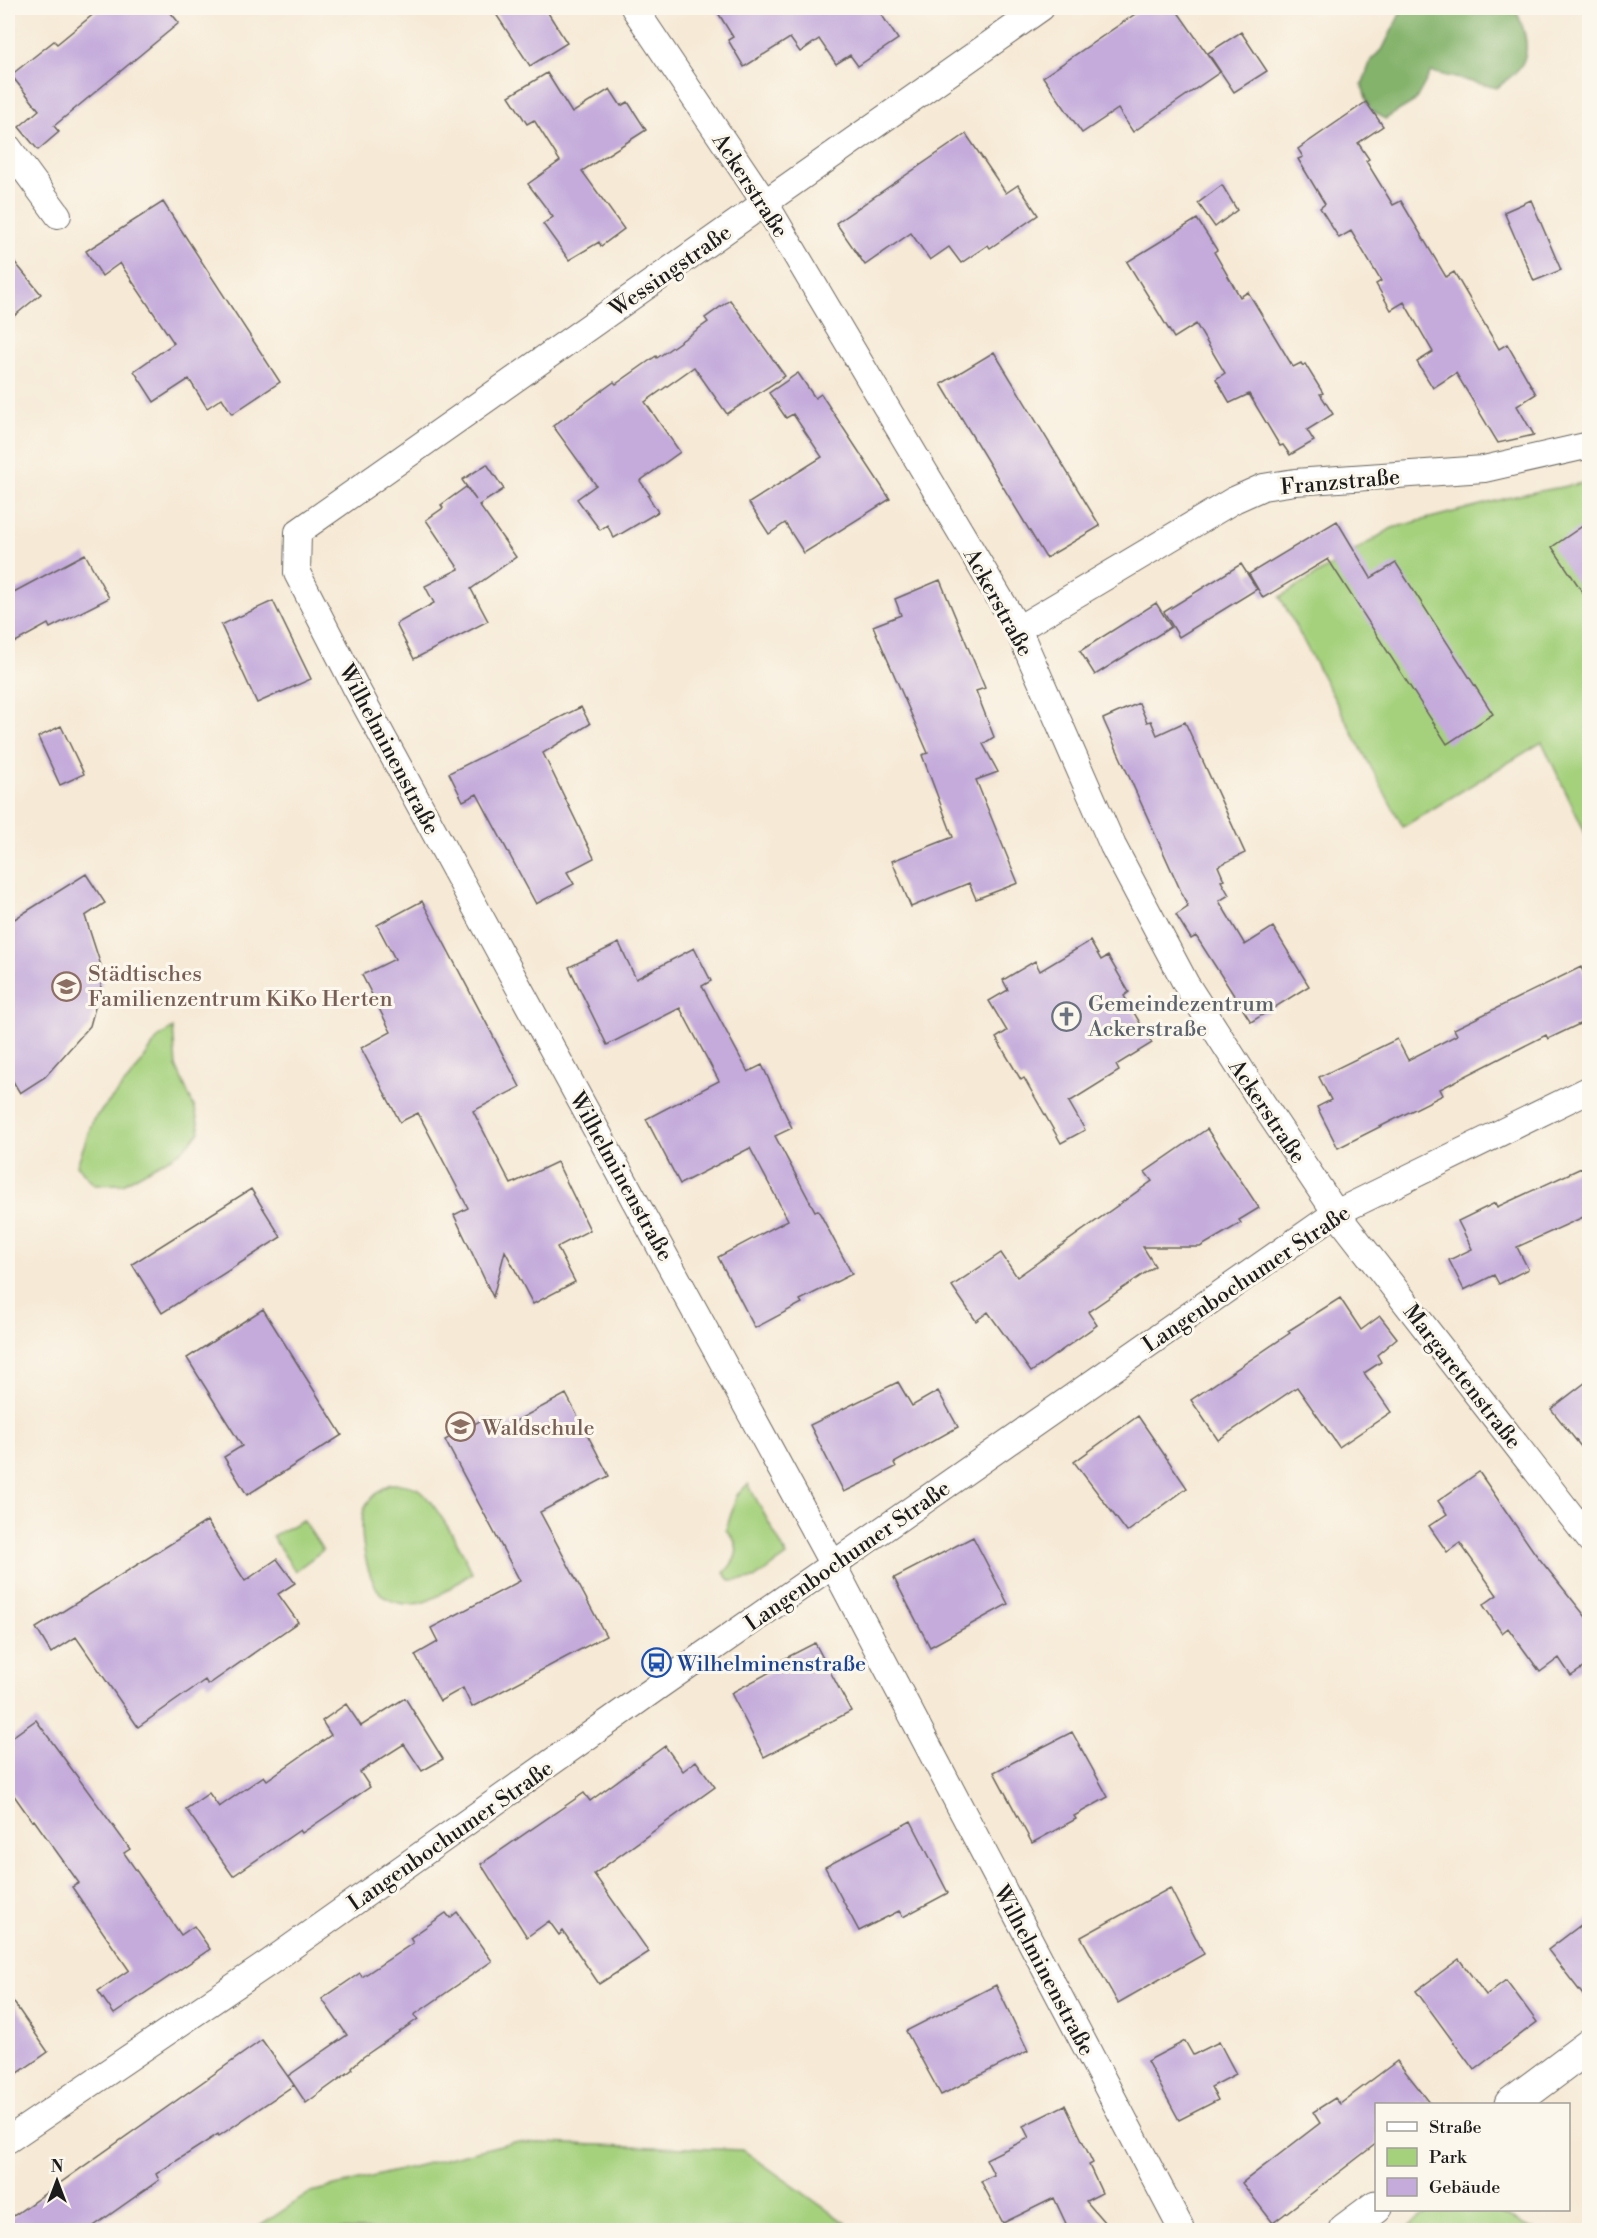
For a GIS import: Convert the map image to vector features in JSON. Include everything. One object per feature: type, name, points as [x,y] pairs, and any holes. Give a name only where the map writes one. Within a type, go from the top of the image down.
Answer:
[{"type":"street","name":"Ackerstraße","points":[[634,8],[765,203],[1018,629],[1113,846],[1186,984],[1258,1098],[1336,1212]]},
{"type":"street","name":"Wessingstraße","points":[[298,532],[1041,8]]},
{"type":"street","points":[[8,147],[58,215]]},
{"type":"street","name":"Franzstraße","points":[[1018,629],[1234,500],[1263,488],[1295,482],[1484,469],[1590,446]]},
{"type":"street","name":"Wilhelminenstraße","points":[[298,532],[297,573],[345,667],[833,1565],[1182,2230]]},
{"type":"street","name":"Langenbochumer Straße","points":[[8,2140],[270,1962],[646,1695],[1336,1212],[1590,1089]]},
{"type":"street","name":"Margaretenstraße","points":[[1336,1212],[1590,1540]]},
{"type":"street","points":[[1512,2103],[1590,2045]]},
{"type":"street","points":[[1345,2230],[1375,2208]]},
{"type":"green space","points":[[1403,8],[1515,8],[1526,43],[1522,64],[1497,88],[1431,72],[1415,101],[1385,119],[1369,108],[1362,85],[1371,60],[1383,48]]},
{"type":"green space","points":[[1589,482],[1589,841],[1542,742],[1403,827],[1280,597],[1392,528],[1519,495]]},
{"type":"green space","points":[[173,1028],[176,1066],[195,1109],[200,1132],[180,1152],[123,1184],[94,1185],[77,1165],[93,1120],[135,1072],[158,1038]]},
{"type":"green space","points":[[390,1484],[411,1486],[425,1495],[448,1528],[472,1573],[440,1594],[420,1603],[399,1603],[389,1600],[376,1587],[367,1564],[362,1537],[363,1513],[371,1499]]},
{"type":"green space","points":[[748,1484],[787,1556],[754,1579],[731,1581],[724,1573],[733,1562],[737,1552],[735,1541],[726,1530],[737,1495]]},
{"type":"green space","points":[[303,1520],[323,1550],[295,1571],[272,1536]]},
{"type":"green space","points":[[513,2142],[743,2150],[855,2230],[254,2230],[311,2192]]},
{"type":"green space","points":[[1430,2211],[1495,2211],[1537,2230],[1403,2230]]},
{"type":"building","points":[[101,8],[167,8],[179,23],[54,126],[59,132],[38,150],[19,127],[39,110],[11,75],[54,41],[57,44]]},
{"type":"building","points":[[492,8],[545,8],[567,43],[530,66]]},
{"type":"building","points":[[715,8],[877,8],[898,39],[858,66],[850,55],[836,64],[819,39],[800,52],[790,38],[744,67],[728,40],[733,37]]},
{"type":"building","points":[[1144,8],[1175,8],[1220,72],[1133,132],[1118,109],[1082,133],[1043,77]]},
{"type":"building","points":[[1241,32],[1267,71],[1234,92],[1208,53]]},
{"type":"building","points":[[547,73],[572,113],[610,89],[621,106],[628,102],[646,130],[582,171],[624,229],[601,246],[599,242],[569,260],[543,224],[553,217],[528,184],[560,161],[534,120],[527,124],[509,96]]},
{"type":"building","points":[[1366,102],[1383,126],[1358,143],[1369,159],[1366,161],[1393,205],[1401,201],[1446,277],[1454,272],[1499,349],[1507,344],[1536,394],[1517,406],[1534,435],[1498,443],[1456,373],[1433,388],[1417,362],[1433,352],[1404,302],[1391,310],[1376,284],[1381,281],[1351,231],[1339,238],[1320,208],[1325,204],[1298,159],[1303,157],[1298,149]]},
{"type":"building","points":[[966,134],[1006,193],[1018,185],[1038,215],[990,248],[988,245],[961,263],[949,247],[930,260],[911,233],[865,265],[836,223]]},
{"type":"building","points":[[1222,185],[1237,210],[1215,227],[1198,203]]},
{"type":"building","points":[[1531,200],[1561,270],[1534,281],[1504,212]]},
{"type":"building","points":[[163,202],[280,382],[232,414],[222,398],[207,408],[189,379],[154,402],[134,371],[174,343],[120,263],[102,276],[86,251]]},
{"type":"building","points":[[1197,219],[1217,250],[1214,252],[1240,297],[1248,292],[1293,367],[1301,363],[1303,366],[1305,364],[1333,414],[1307,430],[1314,441],[1290,455],[1283,445],[1280,446],[1249,394],[1230,403],[1216,379],[1225,373],[1196,324],[1174,338],[1127,262]]},
{"type":"building","points":[[8,254],[41,294],[8,321]]},
{"type":"building","points":[[730,300],[785,376],[727,414],[694,367],[645,402],[680,452],[640,481],[658,512],[614,538],[607,525],[600,530],[577,499],[596,485],[553,426],[614,382],[616,384],[656,356],[657,358],[708,322],[705,318]]},
{"type":"building","points":[[994,352],[1100,526],[1046,558],[941,384]]},
{"type":"building","points":[[798,373],[815,398],[821,394],[890,499],[804,553],[785,523],[769,534],[749,503],[822,457],[793,414],[786,418],[769,393]]},
{"type":"building","points":[[487,464],[504,489],[479,505],[516,557],[471,589],[488,621],[414,659],[396,624],[434,603],[425,586],[459,569],[426,520],[443,508],[441,505],[466,487],[476,500],[462,480]]},
{"type":"building","points":[[1337,521],[1371,578],[1396,563],[1493,714],[1447,744],[1328,559],[1263,598],[1249,574]]},
{"type":"building","points":[[1590,521],[1590,603],[1552,547]]},
{"type":"building","points":[[85,554],[109,598],[50,628],[48,624],[8,646],[8,595]]},
{"type":"building","points":[[1241,564],[1257,589],[1179,637],[1164,612]]},
{"type":"building","points":[[940,580],[985,688],[976,691],[994,737],[983,744],[998,772],[976,780],[1018,883],[976,899],[969,883],[911,907],[892,861],[953,837],[922,755],[928,753],[873,626],[901,615],[895,599]]},
{"type":"building","points":[[273,601],[311,679],[257,703],[221,625]]},
{"type":"building","points":[[1156,603],[1171,627],[1095,675],[1080,651]]},
{"type":"building","points":[[1139,703],[1147,722],[1151,721],[1157,735],[1185,722],[1245,853],[1218,866],[1224,880],[1221,881],[1229,895],[1219,901],[1245,945],[1273,927],[1309,986],[1251,1022],[1196,936],[1191,939],[1176,915],[1188,907],[1103,719]]},
{"type":"building","points":[[581,707],[590,724],[543,753],[594,858],[567,872],[574,884],[536,904],[477,794],[463,801],[449,773]]},
{"type":"building","points":[[61,726],[84,774],[60,785],[38,737]]},
{"type":"building","points":[[86,874],[105,903],[85,916],[104,975],[90,1026],[45,1077],[20,1093],[8,1073],[8,923]]},
{"type":"building","points":[[422,901],[520,1087],[473,1111],[511,1184],[557,1162],[590,1230],[557,1247],[575,1282],[533,1304],[505,1251],[493,1297],[454,1215],[468,1208],[418,1113],[400,1122],[361,1048],[391,1032],[362,975],[395,959],[377,925]]},
{"type":"building","name":"Gemeindezentrum Ackerstraße","points":[[1090,941],[1101,960],[1108,956],[1129,992],[1124,996],[1152,1043],[1116,1065],[1119,1071],[1069,1102],[1085,1130],[1061,1143],[1024,1078],[1021,1080],[996,1038],[1007,1031],[989,1001],[1008,990],[1003,980],[1035,961],[1040,971]]},
{"type":"building","points":[[619,943],[636,979],[694,948],[711,981],[702,986],[748,1072],[762,1065],[792,1128],[775,1136],[852,1274],[800,1300],[802,1303],[755,1328],[718,1257],[788,1220],[750,1148],[680,1184],[646,1119],[719,1081],[680,1008],[607,1045],[569,967]]},
{"type":"building","points":[[1581,967],[1590,986],[1590,1019],[1548,1039],[1546,1035],[1440,1089],[1443,1095],[1338,1148],[1317,1107],[1331,1100],[1319,1077],[1397,1039],[1408,1060],[1457,1035],[1454,1029]]},
{"type":"building","points":[[1207,1129],[1259,1208],[1239,1220],[1241,1223],[1200,1247],[1143,1247],[1155,1266],[1088,1312],[1097,1325],[1031,1372],[988,1312],[976,1321],[952,1286],[1001,1253],[1017,1277],[1152,1181],[1145,1172]]},
{"type":"building","points":[[1590,1164],[1590,1214],[1517,1247],[1528,1269],[1499,1284],[1494,1275],[1464,1290],[1449,1260],[1472,1249],[1458,1221],[1495,1203],[1497,1207]]},
{"type":"building","points":[[251,1189],[281,1237],[162,1313],[132,1264]]},
{"type":"building","points":[[1340,1298],[1361,1330],[1380,1316],[1397,1338],[1377,1355],[1381,1362],[1364,1373],[1391,1412],[1339,1447],[1297,1387],[1218,1440],[1191,1400],[1290,1333],[1288,1331]]},
{"type":"building","points":[[263,1309],[342,1435],[247,1495],[224,1457],[242,1446],[187,1358]]},
{"type":"building","points":[[1590,1379],[1590,1458],[1551,1409]]},
{"type":"building","points":[[898,1382],[912,1406],[938,1391],[958,1427],[894,1463],[896,1467],[844,1492],[810,1425]]},
{"type":"building","points":[[566,1394],[609,1476],[540,1512],[606,1636],[472,1707],[463,1688],[440,1701],[415,1655],[438,1642],[431,1628],[520,1581],[445,1440],[487,1417],[495,1432]]},
{"type":"building","points":[[1138,1416],[1187,1488],[1127,1532],[1074,1462]]},
{"type":"building","points":[[1479,1472],[1534,1552],[1590,1622],[1590,1663],[1571,1676],[1559,1658],[1540,1672],[1508,1628],[1502,1633],[1483,1605],[1497,1595],[1460,1543],[1447,1552],[1429,1526],[1447,1514],[1438,1501]]},
{"type":"building","points":[[207,1521],[245,1581],[277,1559],[295,1583],[278,1594],[298,1622],[208,1685],[205,1680],[138,1727],[76,1637],[51,1653],[36,1628]]},
{"type":"building","points":[[973,1537],[1008,1604],[930,1647],[894,1578]]},
{"type":"building","points":[[815,1643],[851,1711],[764,1757],[731,1693],[772,1671],[770,1666]]},
{"type":"building","points":[[405,1698],[443,1759],[422,1771],[404,1744],[360,1772],[370,1787],[302,1833],[300,1830],[233,1876],[186,1809],[209,1793],[219,1807],[264,1776],[267,1780],[331,1735],[322,1721],[346,1704],[361,1726]]},
{"type":"building","points":[[36,1720],[130,1849],[124,1853],[181,1935],[194,1926],[210,1949],[114,2014],[98,1991],[129,1970],[72,1887],[79,1883],[8,1787],[8,1740]]},
{"type":"building","points":[[1072,1732],[1108,1797],[1074,1816],[1076,1819],[1032,1843],[994,1772]]},
{"type":"building","points":[[665,1746],[683,1771],[696,1761],[715,1787],[594,1874],[649,1952],[599,1984],[563,1931],[559,1935],[549,1921],[527,1937],[481,1864],[584,1793],[590,1801]]},
{"type":"building","points":[[911,1821],[948,1893],[903,1917],[899,1911],[859,1931],[825,1867]]},
{"type":"building","points":[[1170,1888],[1204,1954],[1118,2003],[1081,1937]]},
{"type":"building","points":[[457,1912],[492,1961],[414,2015],[418,2019],[363,2057],[352,2067],[353,2069],[306,2103],[288,2076],[347,2035],[322,1999],[360,1973],[362,1977],[413,1943],[410,1938],[446,1913],[450,1918]]},
{"type":"building","points":[[1590,1918],[1590,2004],[1548,1950]]},
{"type":"building","points":[[1459,1959],[1486,1995],[1506,1980],[1537,2022],[1474,2070],[1416,1991]]},
{"type":"building","points":[[996,1985],[1028,2051],[941,2095],[906,2031]]},
{"type":"building","points":[[8,1994],[48,2052],[8,2080]]},
{"type":"building","points":[[262,2040],[294,2085],[219,2136],[218,2134],[156,2174],[159,2180],[88,2230],[8,2230],[8,2220]]},
{"type":"building","points":[[1185,2041],[1193,2055],[1219,2042],[1236,2074],[1211,2087],[1218,2100],[1179,2120],[1147,2061]]},
{"type":"building","points":[[1397,2061],[1430,2103],[1375,2103],[1375,2145],[1273,2223],[1242,2183],[1320,2123],[1313,2112],[1335,2098],[1340,2104]]},
{"type":"building","points":[[1065,2105],[1093,2163],[1089,2165],[1102,2193],[1086,2201],[1111,2230],[1069,2230],[1054,2198],[1003,2223],[981,2181],[994,2175],[986,2159],[1029,2138],[1023,2126]]},
{"type":"place","name":"Städtisches Familienzentrum KiKo Herten","points":[[67,986]]},
{"type":"place","name":"Gemeindezentrum Ackerstraße","points":[[1067,1016]]},
{"type":"place","name":"Waldschule","points":[[461,1427]]},
{"type":"place","name":"Wilhelminenstraße","points":[[656,1663]]}]
